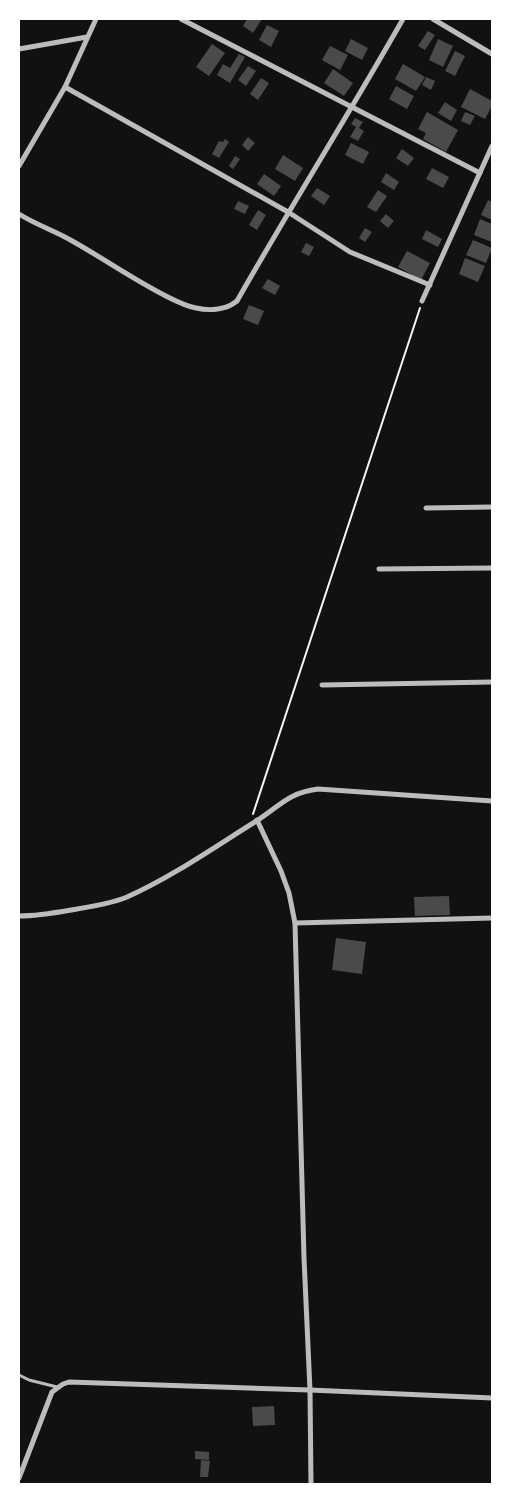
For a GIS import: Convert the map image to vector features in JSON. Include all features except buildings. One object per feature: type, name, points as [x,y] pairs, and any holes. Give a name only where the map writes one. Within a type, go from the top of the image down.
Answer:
[{"type":"street","points":[[19,166],[65,87],[96,19]]},
{"type":"street","points":[[181,19],[480,173]]},
{"type":"street","points":[[19,214],[71,240],[138,280],[184,304],[210,309],[230,306],[236,301],[403,19]]},
{"type":"street","points":[[433,19],[492,54]]},
{"type":"street","points":[[19,49],[87,38]]},
{"type":"street","points":[[65,87],[288,212],[350,252],[430,285]]},
{"type":"street","points":[[422,301],[492,146]]},
{"type":"street","points":[[426,508],[492,507]]},
{"type":"street","points":[[379,569],[492,568]]},
{"type":"street","points":[[322,685],[492,682]]},
{"type":"street","points":[[19,916],[34,916],[98,906],[126,898],[185,865],[257,820],[291,796],[306,791],[318,789],[492,801]]},
{"type":"street","points":[[257,820],[281,871],[289,893],[295,923],[304,1258],[310,1390],[311,1484]]},
{"type":"street","points":[[295,923],[492,918]]},
{"type":"street","points":[[19,1478],[52,1392],[57,1387],[69,1382],[492,1398]]},
{"type":"lane","points":[[19,1375],[29,1380],[57,1387]]},
{"type":"path","points":[[249,824],[422,301]]}]
